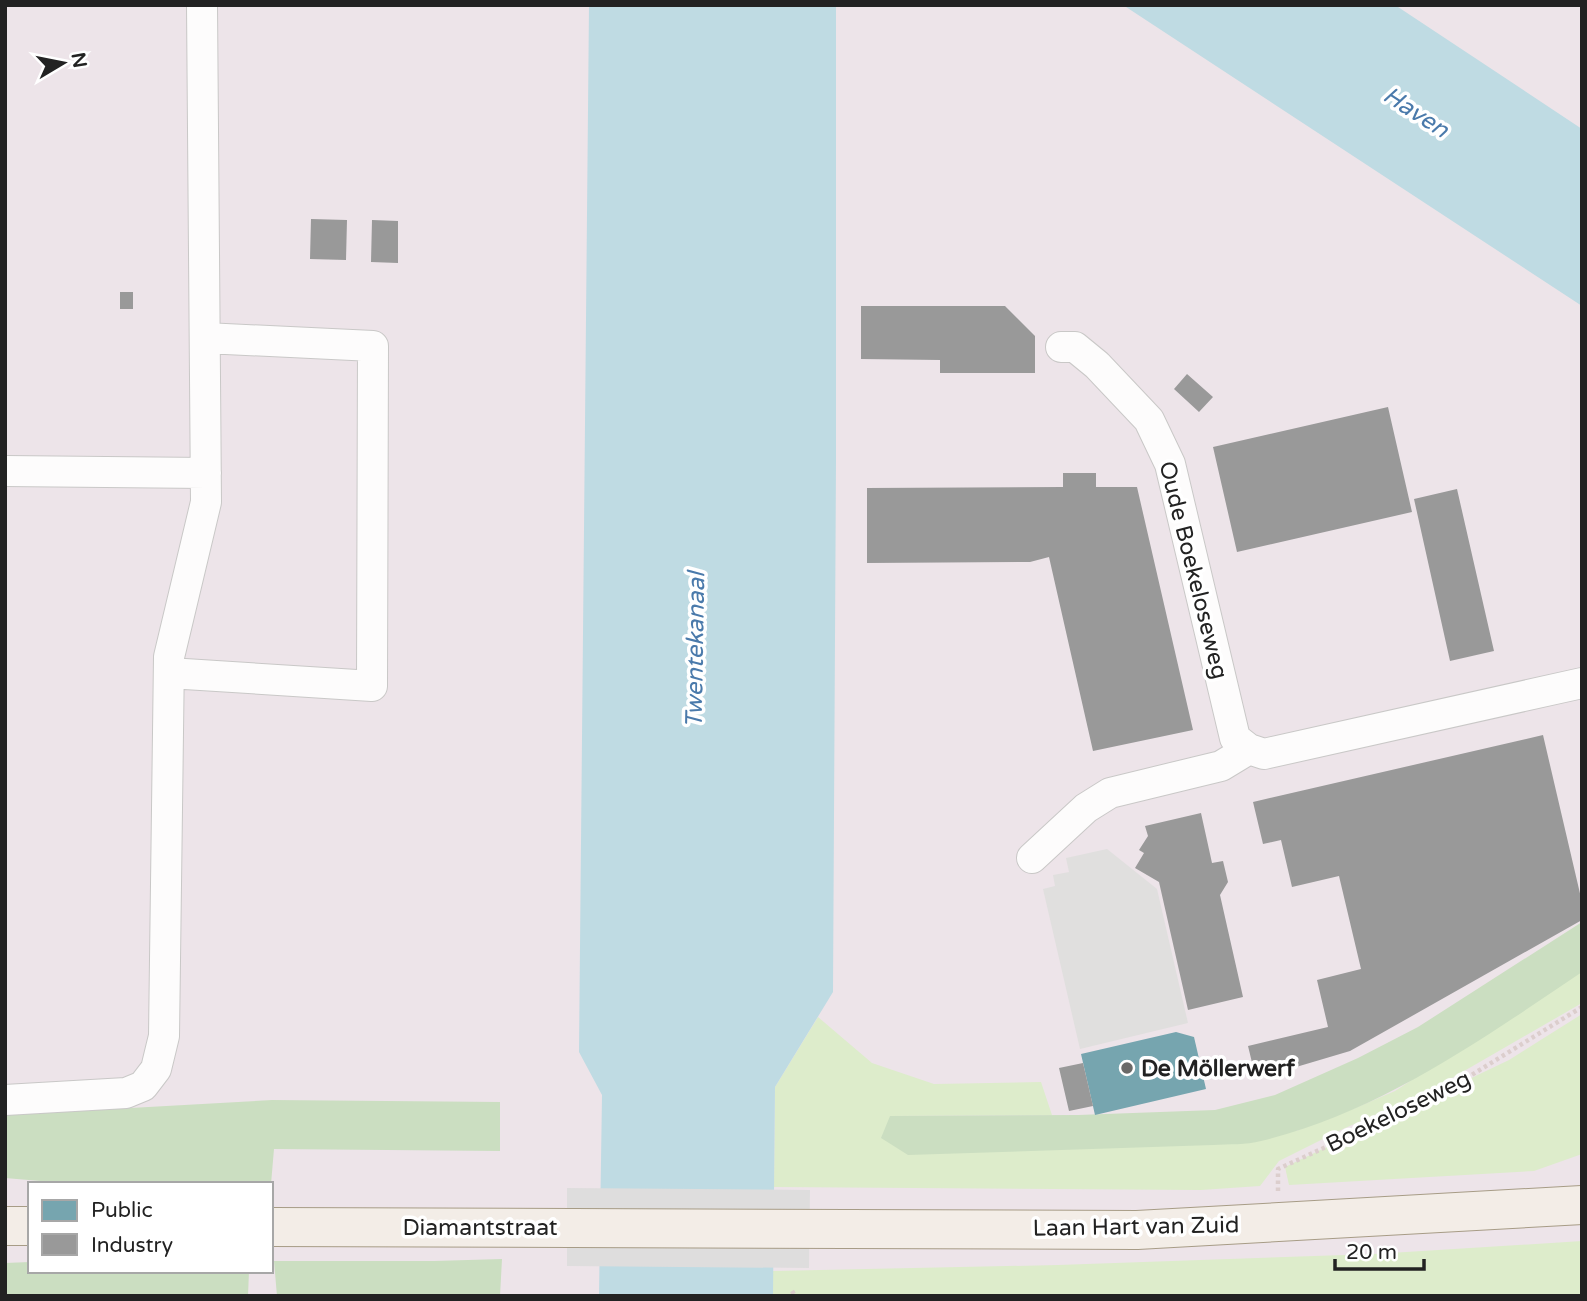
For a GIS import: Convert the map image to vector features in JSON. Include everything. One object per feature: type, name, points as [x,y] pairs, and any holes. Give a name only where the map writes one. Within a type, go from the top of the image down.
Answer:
[{"type":"main road","name":"Laan Hart van Zuid","points":[[689,1228],[1137,1230],[1582,1205]]},
{"type":"main road","points":[[5,1226],[28,1226]]},
{"type":"main road","name":"Diamantstraat","points":[[273,1227],[689,1228]]},
{"type":"street","points":[[5,1100],[126,1093],[143,1086],[156,1069],[164,1036],[169,657],[206,502],[202,5]]},
{"type":"street","points":[[169,673],[372,686],[373,346],[205,338]]},
{"type":"street","name":"Oude Boekeloseweg","points":[[1061,347],[1075,347],[1097,365],[1149,420],[1170,464],[1235,738],[1249,749]]},
{"type":"street","points":[[5,471],[206,473]]},
{"type":"street","points":[[1032,858],[1086,808],[1110,793],[1222,766],[1249,749],[1264,754],[1582,683]]},
{"type":"path","name":"Boekeloseweg","points":[[1278,1192],[1278,1169],[1439,1095],[1582,1007]]},
{"type":"shaded area","name":"Twentekanaal","points":[[5,5],[1582,5],[1582,1296],[5,1296]]},
{"type":"shaded area","points":[[1107,849],[1157,889],[1188,1023],[1080,1049],[1043,889],[1055,886],[1053,875],[1069,872],[1066,858]]},
{"type":"green space","points":[[1582,922],[1582,972],[1429,1071],[1348,1112],[1305,1128],[1243,1144],[908,1155],[881,1138],[890,1116],[1078,1115],[1215,1110],[1275,1095],[1358,1058],[1418,1027]]},
{"type":"green space","points":[[1582,969],[1582,1003],[1433,1089],[1279,1161],[1260,1186],[1201,1190],[774,1187],[775,1087],[818,1017],[872,1063],[934,1084],[1041,1082],[1052,1115],[890,1116],[1296,1131],[1395,1091]]},
{"type":"green space","points":[[1582,1014],[1582,1154],[1534,1171],[1289,1185],[1285,1167],[1509,1060]]},
{"type":"green space","points":[[272,1100],[500,1102],[500,1151],[274,1149],[271,1182],[52,1182],[5,1178],[5,1115]]},
{"type":"green space","points":[[1582,1241],[1582,1296],[773,1296],[773,1271],[1374,1254]]},
{"type":"green space","points":[[502,1259],[500,1296],[277,1296],[274,1261]]},
{"type":"green space","points":[[28,1262],[28,1273],[249,1273],[248,1296],[5,1296],[5,1263]]},
{"type":"water","points":[[589,5],[836,5],[833,992],[775,1087],[773,1296],[599,1296],[602,1095],[579,1052]]},
{"type":"water","name":"Haven","points":[[1123,5],[1395,5],[1582,129],[1582,306]]},
{"type":"pier","points":[[567,1188],[810,1190],[809,1268],[567,1266]]},
{"type":"building: Public","points":[[1176,1032],[1194,1037],[1206,1089],[1095,1115],[1081,1054]]},
{"type":"building: Industry","points":[[311,219],[347,220],[346,260],[310,259]]},
{"type":"building: Industry","points":[[372,220],[398,221],[398,263],[371,262]]},
{"type":"building: Industry","points":[[120,292],[133,292],[133,309],[120,309]]},
{"type":"building: Industry","points":[[861,306],[1005,306],[1035,336],[1035,373],[940,373],[940,360],[861,359]]},
{"type":"building: Industry","points":[[1187,374],[1213,397],[1199,412],[1174,389]]},
{"type":"building: Industry","points":[[1388,407],[1412,512],[1237,552],[1213,447]]},
{"type":"building: Industry","points":[[1063,473],[1096,473],[1096,487],[1137,487],[1193,730],[1093,751],[1049,557],[1030,562],[867,563],[867,488],[1063,487]]},
{"type":"building: Industry","points":[[1457,489],[1494,651],[1450,661],[1414,499]]},
{"type":"building: Industry","points":[[1543,735],[1582,902],[1582,920],[1350,1051],[1256,1079],[1248,1046],[1328,1027],[1317,980],[1361,969],[1339,876],[1292,887],[1281,840],[1263,844],[1253,802]]},
{"type":"building: Industry","points":[[1201,813],[1212,863],[1223,861],[1228,882],[1220,895],[1243,997],[1188,1010],[1159,882],[1135,868],[1144,853],[1139,850],[1148,836],[1145,826]]},
{"type":"building: Industry","points":[[1083,1063],[1093,1106],[1069,1111],[1059,1068]]},
{"type":"place","name":"De Möllerwerf","points":[[1127,1068]]}]
